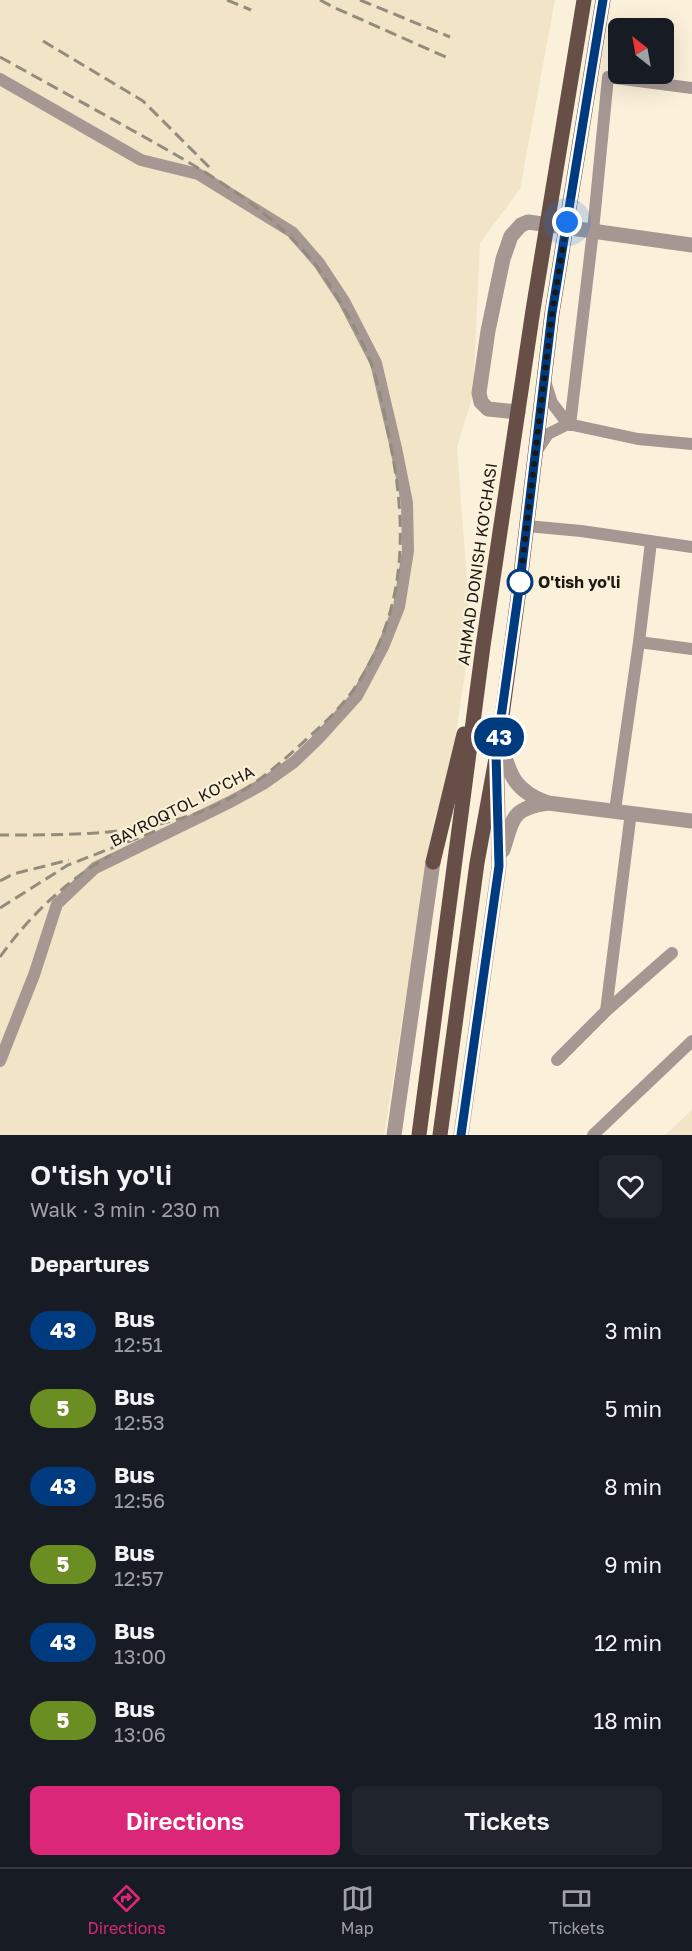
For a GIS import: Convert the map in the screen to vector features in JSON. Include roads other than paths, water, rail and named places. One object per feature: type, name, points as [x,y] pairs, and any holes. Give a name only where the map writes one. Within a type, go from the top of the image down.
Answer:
[{"type":"main road","name":"AHMAD DONISH KO'CHASI","points":[[419,1135],[483,646],[533,310],[584,0]]},
{"type":"main road","points":[[440,1135],[477,863],[498,745],[552,313],[603,0]]},
{"type":"main road","points":[[432,862],[483,646]]},
{"type":"street","points":[[569,425],[593,231],[608,77],[692,88]]},
{"type":"street","name":"BAYROQTOL KO'CHA","points":[[0,79],[141,160],[198,174],[292,232],[319,263],[344,301],[376,363],[407,503],[408,551],[399,607],[383,647],[357,696],[318,739],[294,762],[263,784],[95,868],[57,904],[34,975],[0,1061]]},
{"type":"street","points":[[518,412],[488,409],[479,393],[495,292],[508,243],[516,230],[528,222],[692,245]]},
{"type":"street","points":[[544,380],[552,403],[569,425]]},
{"type":"street","points":[[536,453],[548,434],[569,425],[638,439],[692,444]]},
{"type":"street","points":[[527,526],[581,531],[692,547]]},
{"type":"street","points":[[615,810],[651,542]]},
{"type":"street","points":[[639,642],[692,649]]},
{"type":"street","points":[[498,745],[509,770],[521,789],[528,795],[548,803]]},
{"type":"street","points":[[462,1135],[499,866],[498,745]]},
{"type":"street","points":[[499,866],[515,816],[529,806],[548,803],[692,821]]},
{"type":"street","points":[[606,1011],[631,812]]},
{"type":"street","points":[[394,1135],[432,862]]},
{"type":"street","points":[[557,1060],[606,1011],[672,953]]},
{"type":"street","points":[[592,1135],[692,1041]]},
{"type":"railway","points":[[227,0],[251,10]]},
{"type":"railway","points":[[320,0],[448,58]]},
{"type":"railway","points":[[360,0],[450,37]]},
{"type":"railway","points":[[43,41],[143,101],[211,169]]},
{"type":"railway","points":[[0,57],[207,173],[278,225],[318,268],[355,329],[375,374],[394,465],[400,529],[395,592],[387,623],[375,653],[358,683],[315,732],[245,790],[208,809],[183,818],[131,829],[79,834],[0,835]]},
{"type":"railway","points":[[0,908],[68,865],[161,829]]},
{"type":"railway","points":[[0,957],[23,927],[64,887],[111,855]]},
{"type":"railway","points":[[0,881],[13,874],[69,860]]},
{"type":"place","name":"O'tish yo'li","points":[[520,582]]}]
